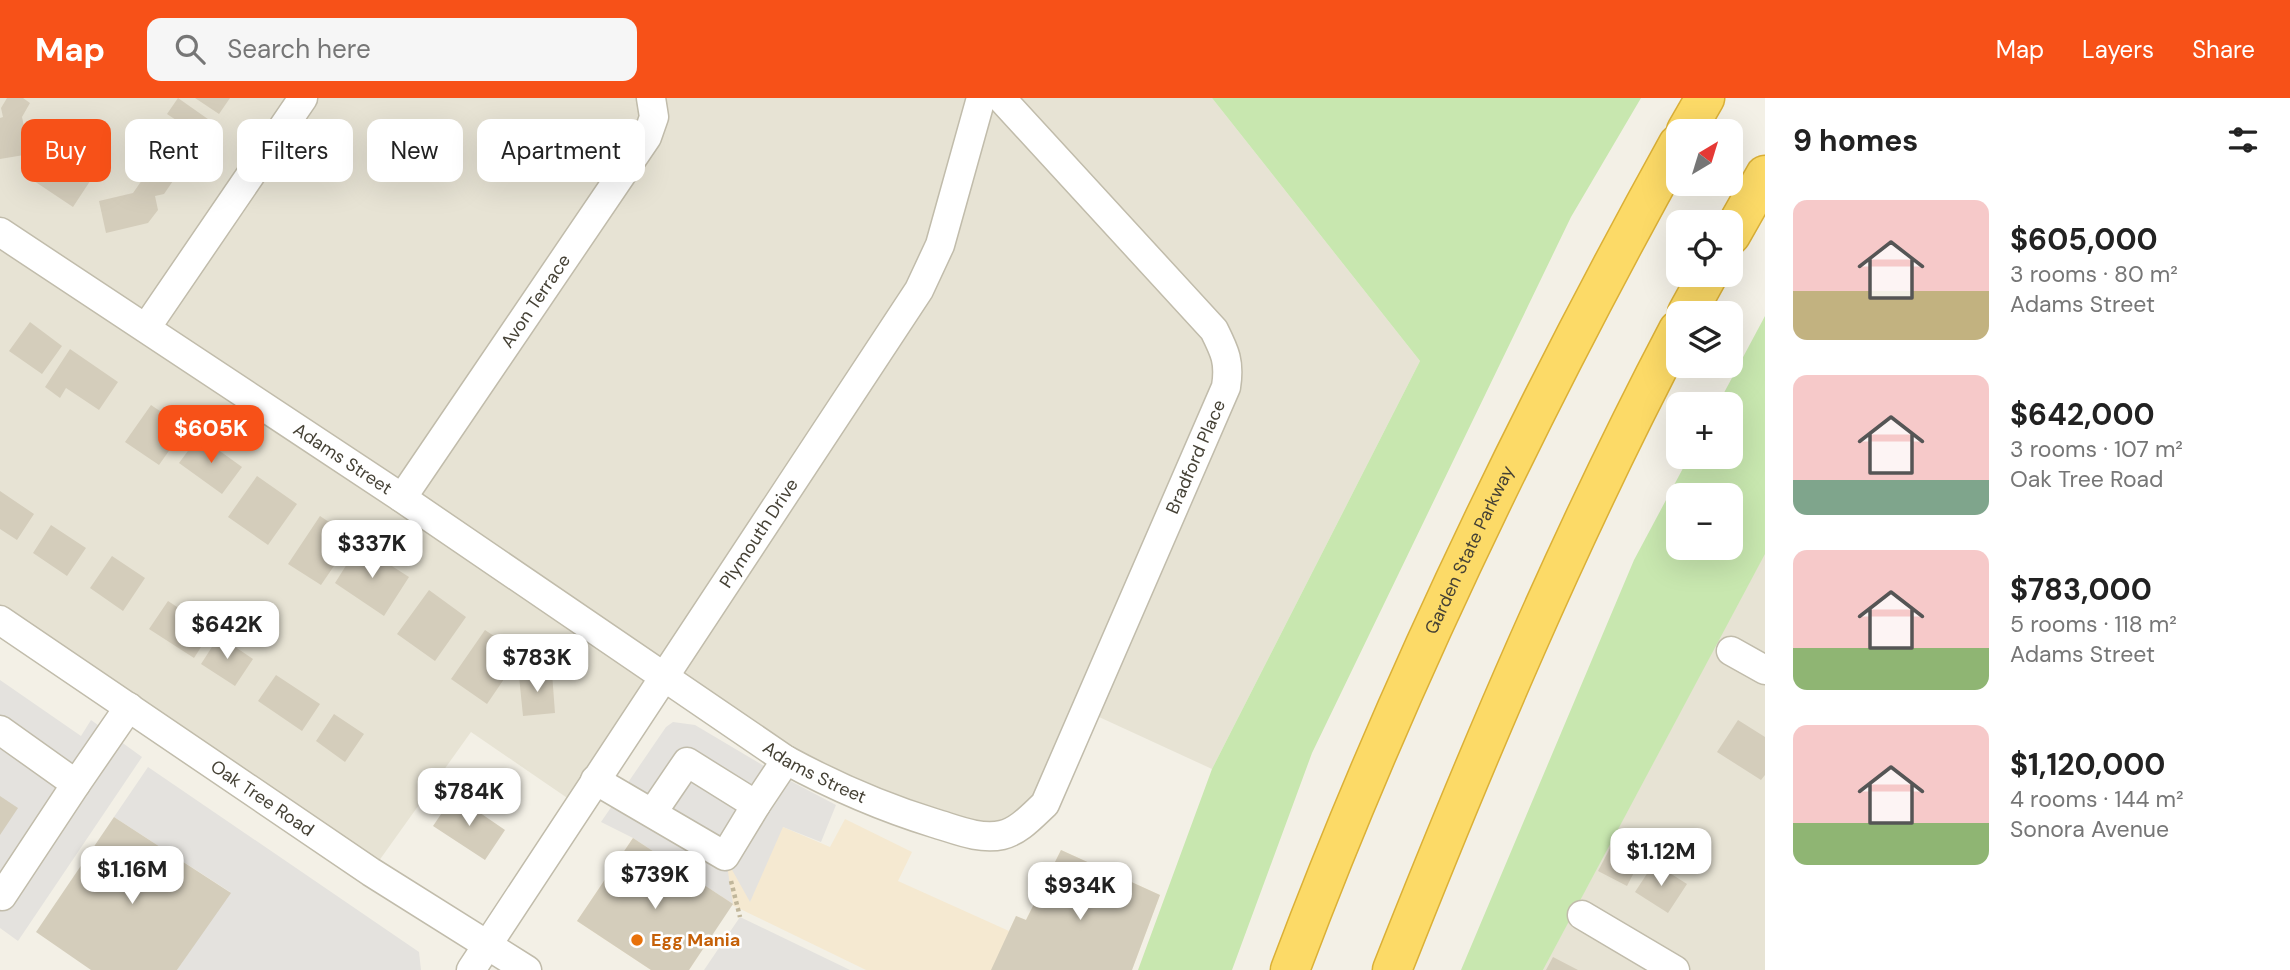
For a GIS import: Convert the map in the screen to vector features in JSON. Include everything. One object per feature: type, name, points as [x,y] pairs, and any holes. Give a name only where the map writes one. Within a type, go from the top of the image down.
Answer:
[{"type":"highway","points":[[1693,119],[1705,98]]},
{"type":"highway","name":"Garden State Parkway","points":[[1290,970],[1370,771],[1465,558],[1550,382],[1666,167]]},
{"type":"highway","points":[[1743,213],[1765,174]]},
{"type":"highway","points":[[1392,970],[1442,843],[1518,664],[1666,353]]},
{"type":"street","points":[[146,328],[303,98]]},
{"type":"street","name":"Avon Terrace","points":[[402,498],[647,137],[654,117],[651,98]]},
{"type":"street","name":"Plymouth Drive","points":[[471,970],[919,290],[940,245],[981,98]]},
{"type":"street","name":"Bradford Place","points":[[984,836],[1003,834],[1022,825],[1045,804],[1226,387],[1229,368],[1225,352],[1213,330],[1002,98]]},
{"type":"street","name":"Adams Street","points":[[0,232],[402,498],[786,760],[832,785],[893,810],[984,836]]},
{"type":"street","name":"Oak Tree Road","points":[[0,620],[371,872],[527,970]]},
{"type":"street","points":[[1731,651],[1765,670]]},
{"type":"street","points":[[0,894],[2,896],[129,707]]},
{"type":"street","points":[[0,730],[76,784]]},
{"type":"street","points":[[596,780],[725,856],[786,760]]},
{"type":"street","points":[[653,812],[687,762],[756,804]]},
{"type":"street","points":[[1582,915],[1675,970]]},
{"type":"path","points":[[725,856],[740,917]]},
{"type":"shaded area","points":[[0,98],[1212,98],[1420,361],[1212,769],[1086,711],[1056,780],[1003,834],[893,810],[664,676],[579,806],[471,732],[371,872],[0,620]]},
{"type":"shaded area","points":[[1765,553],[1765,970],[1543,970],[1548,960]]},
{"type":"shaded area","points":[[0,680],[81,736],[91,720],[142,757],[18,941],[0,928]]},
{"type":"shaded area","points":[[673,722],[695,725],[836,805],[821,842],[783,827],[750,902],[726,859],[733,904],[633,838],[601,822],[666,727]]},
{"type":"shaded area","points":[[148,767],[419,952],[421,970],[177,970],[230,892],[114,817]]},
{"type":"shaded area","points":[[845,819],[912,852],[898,881],[1009,931],[1016,916],[1026,920],[1061,850],[1160,895],[1132,970],[866,970],[730,904],[689,970],[651,970],[577,921],[633,838],[721,897],[725,856],[783,827],[830,847]]},
{"type":"shaded area","points":[[740,917],[850,970],[704,970]]},
{"type":"green space","points":[[1212,98],[1641,98],[1571,217],[1312,753],[1232,970],[1138,970],[1212,769],[1420,361]]},
{"type":"green space","points":[[1765,316],[1765,554],[1543,970],[1461,970],[1634,560],[1666,500],[1666,560],[1743,560],[1743,483],[1675,483],[1683,469],[1743,469],[1743,392],[1724,392],[1732,378],[1743,378],[1743,357]]},
{"type":"building","points":[[7,98],[23,98],[30,103],[21,119],[21,156],[0,159],[0,118],[3,117],[1,108]]},
{"type":"building","points":[[178,98],[208,119],[174,119],[167,114]]},
{"type":"building","points":[[195,98],[230,98],[219,114]]},
{"type":"building","points":[[36,182],[89,182],[73,207]]},
{"type":"building","points":[[141,182],[172,182],[164,194],[155,196],[158,210],[148,223],[106,233],[99,201],[133,193]]},
{"type":"building","points":[[30,322],[62,346],[42,374],[9,351]]},
{"type":"building","points":[[70,349],[118,382],[99,410],[66,388],[60,398],[45,387]]},
{"type":"building","points":[[151,405],[185,428],[159,465],[125,442]]},
{"type":"building","points":[[199,436],[242,467],[222,494],[179,463]]},
{"type":"building","points":[[257,476],[297,504],[268,545],[228,517]]},
{"type":"building","points":[[0,491],[34,514],[17,540],[0,529]]},
{"type":"building","points":[[320,516],[353,538],[321,585],[288,564]]},
{"type":"building","points":[[51,525],[86,548],[67,576],[33,553]]},
{"type":"building","points":[[359,545],[409,577],[384,616],[335,583]]},
{"type":"building","points":[[112,556],[145,578],[123,611],[90,588]]},
{"type":"building","points":[[429,590],[466,617],[435,661],[397,634]]},
{"type":"building","points":[[168,601],[212,630],[194,658],[149,629]]},
{"type":"building","points":[[485,630],[521,654],[487,704],[451,679]]},
{"type":"building","points":[[219,636],[253,659],[235,686],[201,664]]},
{"type":"building","points":[[552,673],[555,713],[523,716],[519,676]]},
{"type":"building","points":[[276,675],[320,704],[302,731],[258,701]]},
{"type":"building","points":[[334,714],[364,734],[345,762],[316,741]]},
{"type":"building","points":[[1738,720],[1765,737],[1765,775],[1761,780],[1717,752]]},
{"type":"building","points":[[454,795],[505,830],[485,860],[433,826]]},
{"type":"building","points":[[0,796],[18,808],[0,835]]},
{"type":"building","points":[[114,817],[231,893],[177,970],[91,970],[36,932]]},
{"type":"building","points":[[1617,835],[1646,849],[1627,886],[1598,871]]},
{"type":"building","points":[[633,838],[733,904],[689,970],[651,970],[577,921]]},
{"type":"building","points":[[1061,850],[1160,895],[1132,970],[991,970],[1016,916],[1026,920]]},
{"type":"building","points":[[1654,863],[1687,884],[1668,913],[1635,892]]},
{"type":"building","points":[[1553,957],[1578,970],[1546,970]]},
{"type":"place","name":"Egg Mania","points":[[637,940]]}]
